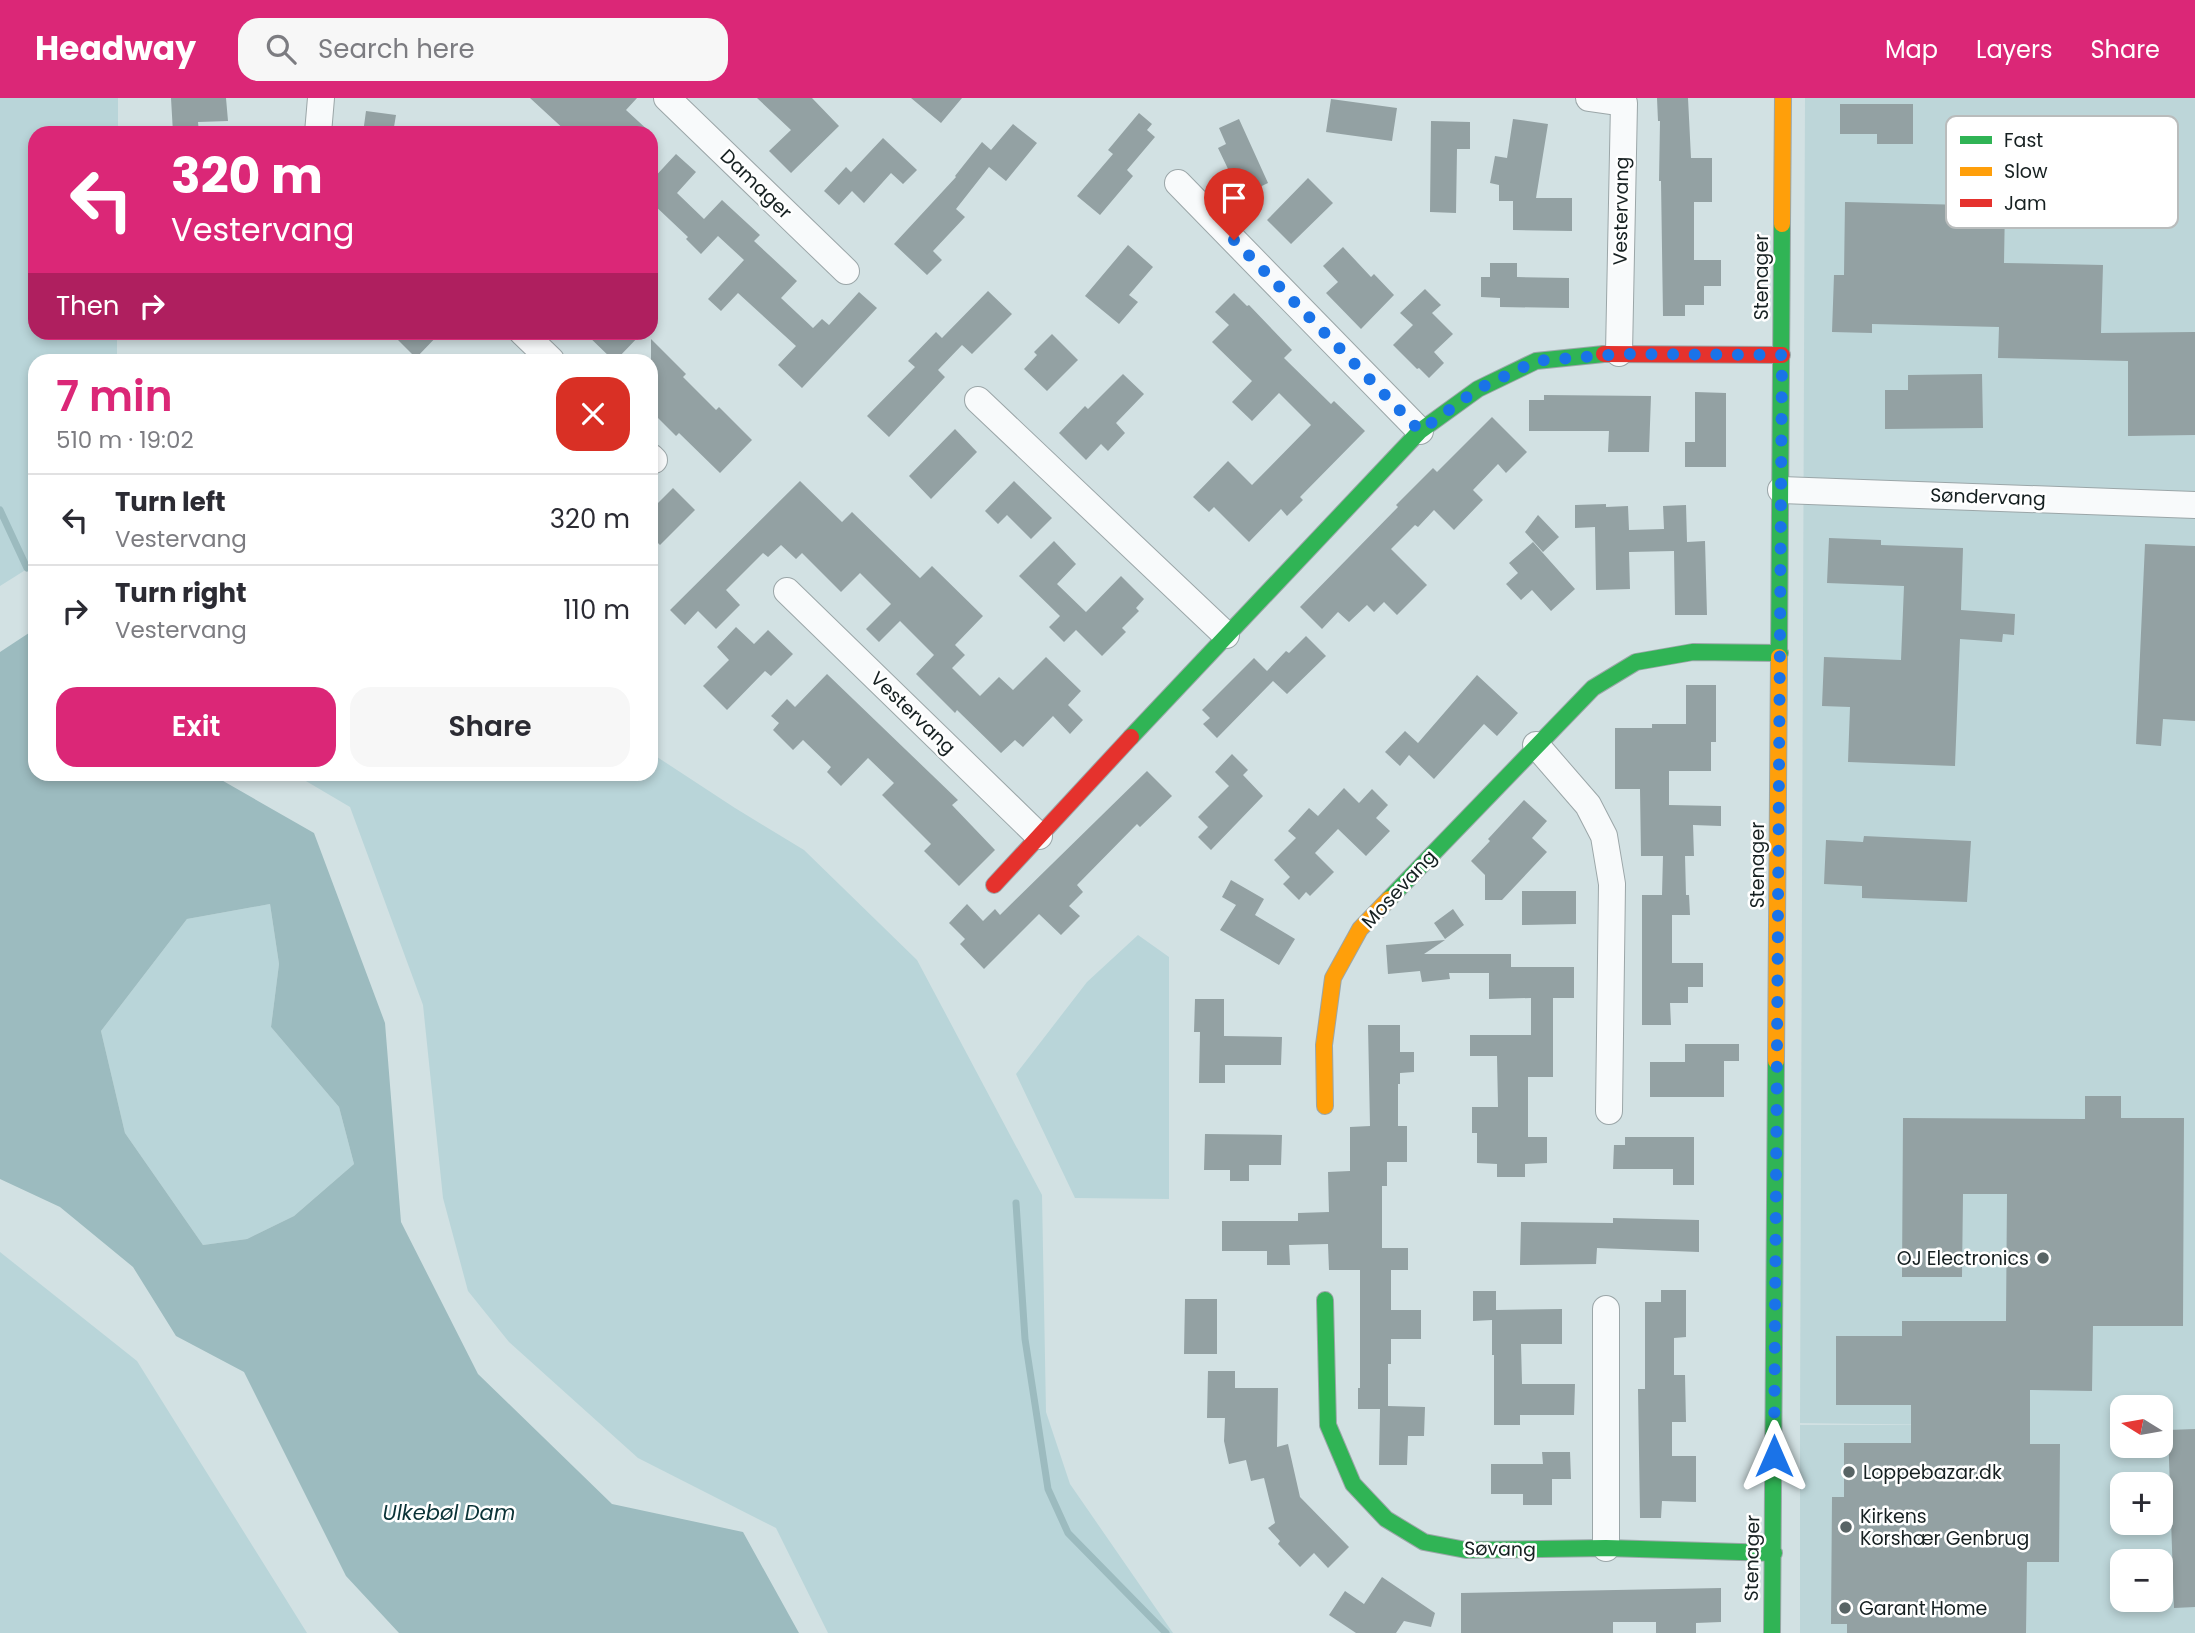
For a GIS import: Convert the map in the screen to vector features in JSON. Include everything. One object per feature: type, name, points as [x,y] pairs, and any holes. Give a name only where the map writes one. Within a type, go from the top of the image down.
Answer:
[{"type":"street","points":[[319,126],[321,98]]},
{"type":"street","name":"Damager","points":[[667,98],[846,271]]},
{"type":"street","name":"Vestervang","points":[[1589,98],[1623,103],[1619,354]]},
{"type":"street","name":"Stenager","points":[[1772,1633],[1783,98]]},
{"type":"street","points":[[1178,183],[1420,431]]},
{"type":"street","points":[[530,340],[545,354]]},
{"type":"street","points":[[994,885],[1420,431],[1478,389],[1536,361],[1619,354],[1782,355]]},
{"type":"street","points":[[978,400],[1226,635]]},
{"type":"street","name":"Søndervang","points":[[1781,490],[2195,505]]},
{"type":"street","name":"Vestervang","points":[[787,591],[1039,836]]},
{"type":"street","name":"Mosevang","points":[[1325,1106],[1324,1045],[1333,978],[1360,929],[1593,688],[1636,662],[1693,652],[1780,653]]},
{"type":"street","points":[[1536,745],[1588,805],[1604,836],[1612,884],[1609,1111]]},
{"type":"street","name":"Søvang","points":[[1325,1300],[1328,1425],[1353,1484],[1386,1519],[1424,1542],[1466,1550],[1606,1548],[1774,1553]]},
{"type":"street","points":[[1606,1309],[1606,1548]]},
{"type":"shaded area","points":[[0,98],[118,98],[118,126],[28,126],[28,340],[117,340],[117,354],[28,354],[28,568],[0,586]]},
{"type":"shaded area","points":[[1805,98],[2195,98],[2195,1633],[1800,1633],[1800,1425],[1946,1425],[1800,1423]]},
{"type":"shaded area","points":[[658,758],[804,850],[917,960],[1042,1195],[1046,1412],[1070,1484],[1173,1633],[828,1633],[776,1528],[638,1458],[509,1342],[468,1291],[443,1198],[423,1005],[350,807],[306,781],[658,781]]},
{"type":"shaded area","points":[[270,904],[279,964],[271,1027],[339,1107],[354,1164],[294,1216],[247,1239],[203,1245],[125,1133],[101,1031],[187,919]]},
{"type":"shaded area","points":[[1138,935],[1169,957],[1169,1199],[1075,1198],[1016,1074],[1087,982]]},
{"type":"shaded area","points":[[0,1252],[137,1361],[307,1633],[0,1633]]},
{"type":"water","name":"Ulkebøl Dam","points":[[28,634],[28,781],[223,781],[314,833],[385,1023],[401,1222],[478,1374],[612,1504],[743,1532],[799,1633],[399,1633],[346,1576],[244,1372],[176,1336],[133,1267],[60,1207],[0,1179],[0,652]],"holes":[[[270,904],[279,964],[271,1027],[339,1107],[354,1164],[294,1216],[247,1239],[203,1245],[125,1133],[101,1031],[187,919]]]},
{"type":"building","points":[[171,98],[226,98],[228,121],[198,122],[198,126],[173,126]]},
{"type":"building","points":[[530,98],[637,98],[626,110],[643,126],[560,126]]},
{"type":"building","points":[[757,98],[812,98],[839,126],[791,173],[769,151],[791,130]]},
{"type":"building","points":[[911,98],[962,98],[941,123]]},
{"type":"building","points":[[1657,98],[1688,98],[1691,158],[1712,158],[1712,202],[1694,202],[1694,260],[1721,260],[1721,286],[1704,286],[1704,305],[1685,305],[1685,316],[1663,316],[1660,121]]},
{"type":"building","points":[[1331,99],[1397,108],[1392,141],[1326,132]]},
{"type":"building","points":[[1840,104],[1913,104],[1913,144],[1877,144],[1877,134],[1840,134]]},
{"type":"building","points":[[366,111],[396,115],[394,126],[364,126]]},
{"type":"building","points":[[1139,113],[1152,124],[1147,130],[1155,137],[1127,170],[1133,176],[1100,215],[1077,196],[1113,154],[1108,150]]},
{"type":"building","points":[[1239,119],[1268,183],[1241,196],[1218,148],[1226,144],[1219,128]]},
{"type":"building","points":[[1513,119],[1548,124],[1536,198],[1572,198],[1572,231],[1513,230],[1513,201],[1499,201],[1499,185],[1490,183],[1495,156],[1507,158]]},
{"type":"building","points":[[1431,121],[1470,122],[1470,149],[1457,149],[1456,213],[1430,212]]},
{"type":"building","points":[[1013,124],[1037,143],[1006,181],[989,167],[956,209],[965,217],[933,251],[942,260],[927,275],[894,244],[956,177],[982,142],[991,150]]},
{"type":"building","points":[[883,138],[917,170],[903,184],[891,173],[864,203],[852,191],[839,205],[824,191],[846,167],[851,172]]},
{"type":"building","points":[[676,154],[696,172],[677,193],[704,219],[722,200],[760,235],[754,241],[797,281],[781,298],[813,328],[822,319],[829,325],[859,292],[877,308],[802,388],[778,365],[796,346],[738,293],[721,311],[708,299],[744,260],[718,236],[701,254],[686,239],[688,237],[658,209],[658,173]]},
{"type":"building","points":[[1308,178],[1333,203],[1291,244],[1267,220]]},
{"type":"building","points":[[1845,202],[1946,205],[1946,228],[2005,228],[2004,263],[2103,265],[2101,333],[2195,332],[2195,435],[2128,436],[2128,361],[1998,358],[1999,327],[1872,324],[1872,333],[1832,332],[1834,275],[1844,275]]},
{"type":"building","points":[[1128,245],[1153,267],[1129,295],[1138,302],[1119,324],[1085,296]]},
{"type":"building","points":[[1343,247],[1371,277],[1374,274],[1394,295],[1361,329],[1326,293],[1338,282],[1323,266]]},
{"type":"building","points":[[1490,263],[1517,263],[1517,277],[1569,278],[1569,308],[1500,307],[1500,298],[1481,297],[1481,277],[1490,277]]},
{"type":"building","points":[[1425,289],[1441,305],[1432,313],[1453,334],[1434,352],[1444,363],[1429,378],[1393,345],[1413,325],[1400,313]]},
{"type":"building","points":[[988,291],[1012,314],[972,354],[962,345],[938,370],[945,377],[889,437],[867,416],[915,367],[908,361],[936,332],[942,338]]},
{"type":"building","points":[[1234,293],[1292,350],[1284,358],[1331,404],[1334,401],[1365,431],[1300,497],[1303,500],[1287,516],[1281,509],[1249,542],[1214,507],[1209,512],[1193,497],[1228,461],[1252,485],[1311,425],[1279,393],[1252,421],[1232,402],[1252,381],[1212,342],[1229,325],[1215,312]]},
{"type":"building","points":[[1052,334],[1078,360],[1047,391],[1024,369],[1037,355],[1034,352]]},
{"type":"building","points":[[398,340],[433,340],[420,354],[412,354]]},
{"type":"building","points":[[592,340],[635,340],[622,354],[607,354]]},
{"type":"building","points":[[652,340],[686,374],[683,377],[716,410],[719,407],[752,440],[720,473],[679,433],[676,436],[658,418],[658,354],[651,354]]},
{"type":"building","points":[[1123,374],[1144,394],[1116,423],[1125,433],[1108,451],[1101,444],[1086,460],[1059,433],[1085,406],[1088,409]]},
{"type":"building","points":[[1982,374],[1983,428],[1885,429],[1885,390],[1908,390],[1908,375]]},
{"type":"building","points":[[1695,392],[1726,393],[1726,467],[1685,467],[1685,442],[1695,442]]},
{"type":"building","points":[[1544,395],[1651,396],[1649,452],[1608,452],[1609,431],[1529,431],[1529,400],[1544,400]]},
{"type":"building","points":[[1492,417],[1527,452],[1506,473],[1498,464],[1473,490],[1483,500],[1454,530],[1434,510],[1391,549],[1427,585],[1397,615],[1384,602],[1374,612],[1367,605],[1349,622],[1338,612],[1322,629],[1300,607],[1433,468],[1437,472]]},
{"type":"building","points":[[955,429],[977,452],[931,499],[909,476]]},
{"type":"building","points":[[800,481],[842,522],[852,512],[920,578],[932,566],[983,616],[955,645],[965,655],[952,668],[980,696],[999,677],[1013,690],[1046,657],[1081,691],[1068,705],[1083,720],[1070,734],[1053,716],[1023,747],[1015,740],[1001,753],[916,674],[934,655],[900,621],[879,642],[866,629],[891,604],[860,573],[841,592],[802,553],[796,559],[781,545],[768,557],[763,553],[726,590],[740,605],[716,629],[698,611],[685,625],[670,610]]},
{"type":"building","points":[[1014,481],[1052,518],[1031,539],[1007,515],[998,524],[985,511]]},
{"type":"building","points":[[673,488],[695,510],[660,545],[658,543],[658,503]]},
{"type":"building","points":[[1606,504],[1606,507],[1628,506],[1629,530],[1664,529],[1663,506],[1686,505],[1687,542],[1705,541],[1707,615],[1675,615],[1674,551],[1629,552],[1630,589],[1596,590],[1595,527],[1575,528],[1575,505]]},
{"type":"building","points":[[1538,515],[1559,537],[1543,552],[1525,532]]},
{"type":"building","points":[[1829,538],[1881,540],[1881,545],[1963,548],[1961,610],[2015,614],[2014,635],[2003,634],[2002,642],[1960,639],[1955,766],[1848,762],[1850,707],[1822,706],[1824,657],[1901,660],[1904,586],[1827,583]]},
{"type":"building","points":[[1054,541],[1076,564],[1057,584],[1086,612],[1121,576],[1144,599],[1136,608],[1139,611],[1122,628],[1126,632],[1102,656],[1076,630],[1064,642],[1049,627],[1060,616],[1019,576]]},
{"type":"building","points":[[1533,542],[1575,589],[1551,611],[1532,590],[1521,600],[1506,584],[1518,573],[1509,563]]},
{"type":"building","points":[[2145,544],[2195,546],[2195,721],[2163,719],[2161,746],[2136,744]]},
{"type":"building","points":[[736,627],[754,644],[768,630],[793,654],[771,676],[765,671],[727,710],[703,686],[729,660],[717,647]]},
{"type":"building","points":[[1306,636],[1326,656],[1287,694],[1273,681],[1217,738],[1203,724],[1210,718],[1202,710],[1254,658],[1267,671],[1286,651],[1289,653]]},
{"type":"building","points":[[827,674],[958,800],[952,805],[995,850],[959,886],[924,851],[931,844],[882,795],[894,783],[868,758],[841,786],[827,772],[831,767],[803,740],[793,750],[773,730],[779,723],[771,716],[787,699],[795,707]]},
{"type":"building","points":[[1477,675],[1518,713],[1497,736],[1484,724],[1434,779],[1409,755],[1400,766],[1385,752],[1405,731],[1418,743]]},
{"type":"building","points":[[1686,685],[1716,685],[1716,742],[1711,742],[1711,771],[1669,771],[1669,805],[1721,806],[1721,826],[1693,825],[1694,856],[1685,856],[1686,895],[1689,895],[1690,915],[1672,915],[1672,963],[1703,963],[1703,987],[1688,987],[1688,1003],[1670,1003],[1671,1025],[1642,1025],[1642,895],[1662,895],[1663,856],[1641,856],[1640,789],[1615,789],[1615,728],[1686,724]]},
{"type":"building","points":[[1232,754],[1248,770],[1243,775],[1263,796],[1211,850],[1198,837],[1208,827],[1198,817],[1229,786],[1215,772]]},
{"type":"building","points":[[1147,771],[1172,796],[1140,827],[1137,824],[1077,885],[1083,892],[1069,906],[1080,916],[1061,935],[1039,914],[984,969],[960,944],[965,939],[949,923],[967,904],[983,921],[995,909],[1000,915]]},
{"type":"building","points":[[1344,788],[1359,803],[1372,789],[1388,805],[1376,818],[1390,831],[1366,856],[1338,829],[1315,853],[1334,872],[1310,896],[1306,892],[1299,900],[1283,884],[1290,877],[1274,860],[1296,838],[1288,831],[1309,808],[1318,816]]},
{"type":"building","points":[[1524,800],[1547,821],[1532,838],[1547,852],[1502,900],[1485,900],[1485,875],[1471,861]]},
{"type":"building","points":[[1864,836],[1971,841],[1967,902],[1862,898],[1862,886],[1824,884],[1826,840],[1863,842]]},
{"type":"building","points":[[1231,880],[1264,899],[1255,915],[1295,939],[1279,965],[1220,930],[1236,905],[1222,897]]},
{"type":"building","points":[[1522,891],[1576,891],[1576,924],[1522,925]]},
{"type":"building","points":[[1453,909],[1464,925],[1445,939],[1434,923]]},
{"type":"building","points":[[1445,940],[1424,954],[1511,954],[1511,967],[1574,967],[1574,998],[1553,998],[1553,1077],[1528,1077],[1528,1137],[1547,1137],[1547,1163],[1525,1164],[1525,1177],[1497,1177],[1497,1164],[1477,1163],[1477,1133],[1472,1133],[1472,1107],[1498,1107],[1497,1056],[1470,1056],[1470,1035],[1531,1035],[1531,998],[1489,999],[1489,973],[1449,973],[1450,979],[1422,982],[1420,971],[1388,974],[1386,945]]},
{"type":"building","points":[[1195,999],[1224,999],[1224,1036],[1282,1037],[1281,1065],[1225,1065],[1225,1083],[1199,1083],[1200,1032],[1194,1032]]},
{"type":"building","points":[[1368,1025],[1400,1025],[1400,1052],[1414,1052],[1414,1072],[1400,1073],[1398,1084],[1398,1126],[1407,1126],[1407,1162],[1387,1162],[1387,1186],[1382,1186],[1382,1248],[1408,1248],[1408,1270],[1391,1270],[1391,1310],[1421,1310],[1421,1339],[1391,1339],[1391,1364],[1388,1364],[1388,1406],[1425,1407],[1424,1436],[1408,1436],[1407,1465],[1379,1465],[1380,1409],[1358,1409],[1360,1270],[1329,1270],[1328,1244],[1289,1245],[1290,1265],[1267,1265],[1267,1251],[1222,1251],[1222,1221],[1298,1221],[1298,1213],[1329,1212],[1328,1172],[1350,1171],[1350,1127],[1370,1126]]},
{"type":"building","points":[[1685,1044],[1739,1044],[1739,1061],[1724,1061],[1724,1097],[1650,1097],[1650,1062],[1685,1062]]},
{"type":"building","name":"OJ Electronics","points":[[2085,1096],[2121,1096],[2121,1118],[2184,1118],[2183,1326],[2093,1326],[2092,1391],[2030,1390],[2030,1444],[2060,1444],[2059,1562],[2027,1562],[2026,1633],[1847,1633],[1847,1624],[1831,1624],[1832,1497],[1844,1497],[1844,1443],[1911,1443],[1911,1405],[1836,1405],[1836,1336],[1902,1336],[1902,1321],[2006,1321],[2007,1194],[1963,1194],[1962,1277],[1902,1277],[1903,1118],[2085,1119]]},
{"type":"building","points":[[1205,1134],[1282,1135],[1281,1165],[1249,1165],[1249,1181],[1230,1181],[1230,1170],[1204,1170]]},
{"type":"building","points":[[1625,1137],[1694,1137],[1694,1185],[1673,1185],[1673,1169],[1613,1169],[1614,1145],[1625,1145]]},
{"type":"building","points":[[1613,1218],[1699,1220],[1699,1252],[1597,1248],[1596,1264],[1520,1265],[1521,1222],[1613,1223]]},
{"type":"building","points":[[1661,1290],[1686,1290],[1686,1337],[1674,1338],[1674,1375],[1685,1375],[1686,1422],[1672,1422],[1672,1456],[1696,1456],[1696,1502],[1662,1501],[1661,1518],[1640,1518],[1638,1389],[1645,1389],[1645,1302],[1661,1302]]},
{"type":"building","points":[[1473,1291],[1496,1291],[1496,1310],[1562,1309],[1562,1344],[1521,1344],[1522,1384],[1575,1384],[1574,1415],[1520,1415],[1520,1425],[1494,1425],[1492,1320],[1473,1321]]},
{"type":"building","points":[[1185,1299],[1217,1299],[1217,1354],[1184,1354]]},
{"type":"building","points":[[1208,1371],[1235,1371],[1235,1388],[1278,1388],[1277,1447],[1288,1444],[1300,1497],[1349,1547],[1328,1568],[1314,1553],[1300,1567],[1278,1544],[1280,1541],[1268,1528],[1275,1523],[1264,1478],[1251,1481],[1246,1460],[1229,1464],[1224,1441],[1225,1418],[1207,1418]]},
{"type":"building","points":[[2195,1429],[2195,1607],[2174,1608],[2173,1472],[2169,1472],[2169,1458],[2174,1458],[2174,1430]]},
{"type":"building","points":[[1542,1452],[1570,1452],[1571,1479],[1552,1479],[1552,1505],[1523,1505],[1523,1494],[1491,1494],[1491,1464],[1543,1464]]},
{"type":"building","points":[[1382,1577],[1435,1613],[1431,1627],[1404,1621],[1396,1633],[1356,1633],[1329,1615],[1345,1591],[1364,1604]]},
{"type":"building","points":[[1721,1588],[1721,1622],[1696,1623],[1696,1633],[1656,1633],[1656,1622],[1613,1622],[1613,1633],[1461,1633],[1461,1593]]},
{"type":"waterway","points":[[0,510],[27,568]]},
{"type":"waterway","points":[[1016,1203],[1025,1339],[1048,1489],[1068,1533],[1166,1633]]},
{"type":"traffic: fast","points":[[1779,657],[1782,224]]},
{"type":"traffic: fast","points":[[1131,737],[1420,431],[1478,389],[1536,361],[1604,354]]},
{"type":"traffic: fast","points":[[1389,899],[1593,688],[1636,662],[1693,652],[1780,653]]},
{"type":"traffic: fast","points":[[1772,1633],[1776,1061]]},
{"type":"traffic: fast","points":[[1325,1300],[1328,1425],[1353,1484],[1386,1519],[1424,1542],[1466,1550],[1606,1548],[1774,1553]]},
{"type":"traffic: slow","points":[[1782,224],[1783,98]]},
{"type":"traffic: slow","points":[[1776,1061],[1779,657]]},
{"type":"traffic: slow","points":[[1325,1106],[1324,1045],[1333,978],[1360,929],[1389,899]]},
{"type":"traffic: jam","points":[[1604,354],[1782,355]]},
{"type":"traffic: jam","points":[[994,885],[1131,737]]},
{"type":"place","name":"OJ Electronics","points":[[2043,1258]]},
{"type":"place","name":"Loppebazar.dk","points":[[1849,1472]]},
{"type":"place","name":"Kirkens Korshær Genbrug","points":[[1846,1527]]},
{"type":"place","name":"Garant Home","points":[[1845,1608]]},
{"type":"route","points":[[1234,240],[1420,431],[1478,389],[1536,361],[1619,354],[1782,355],[1774,1456]]}]
